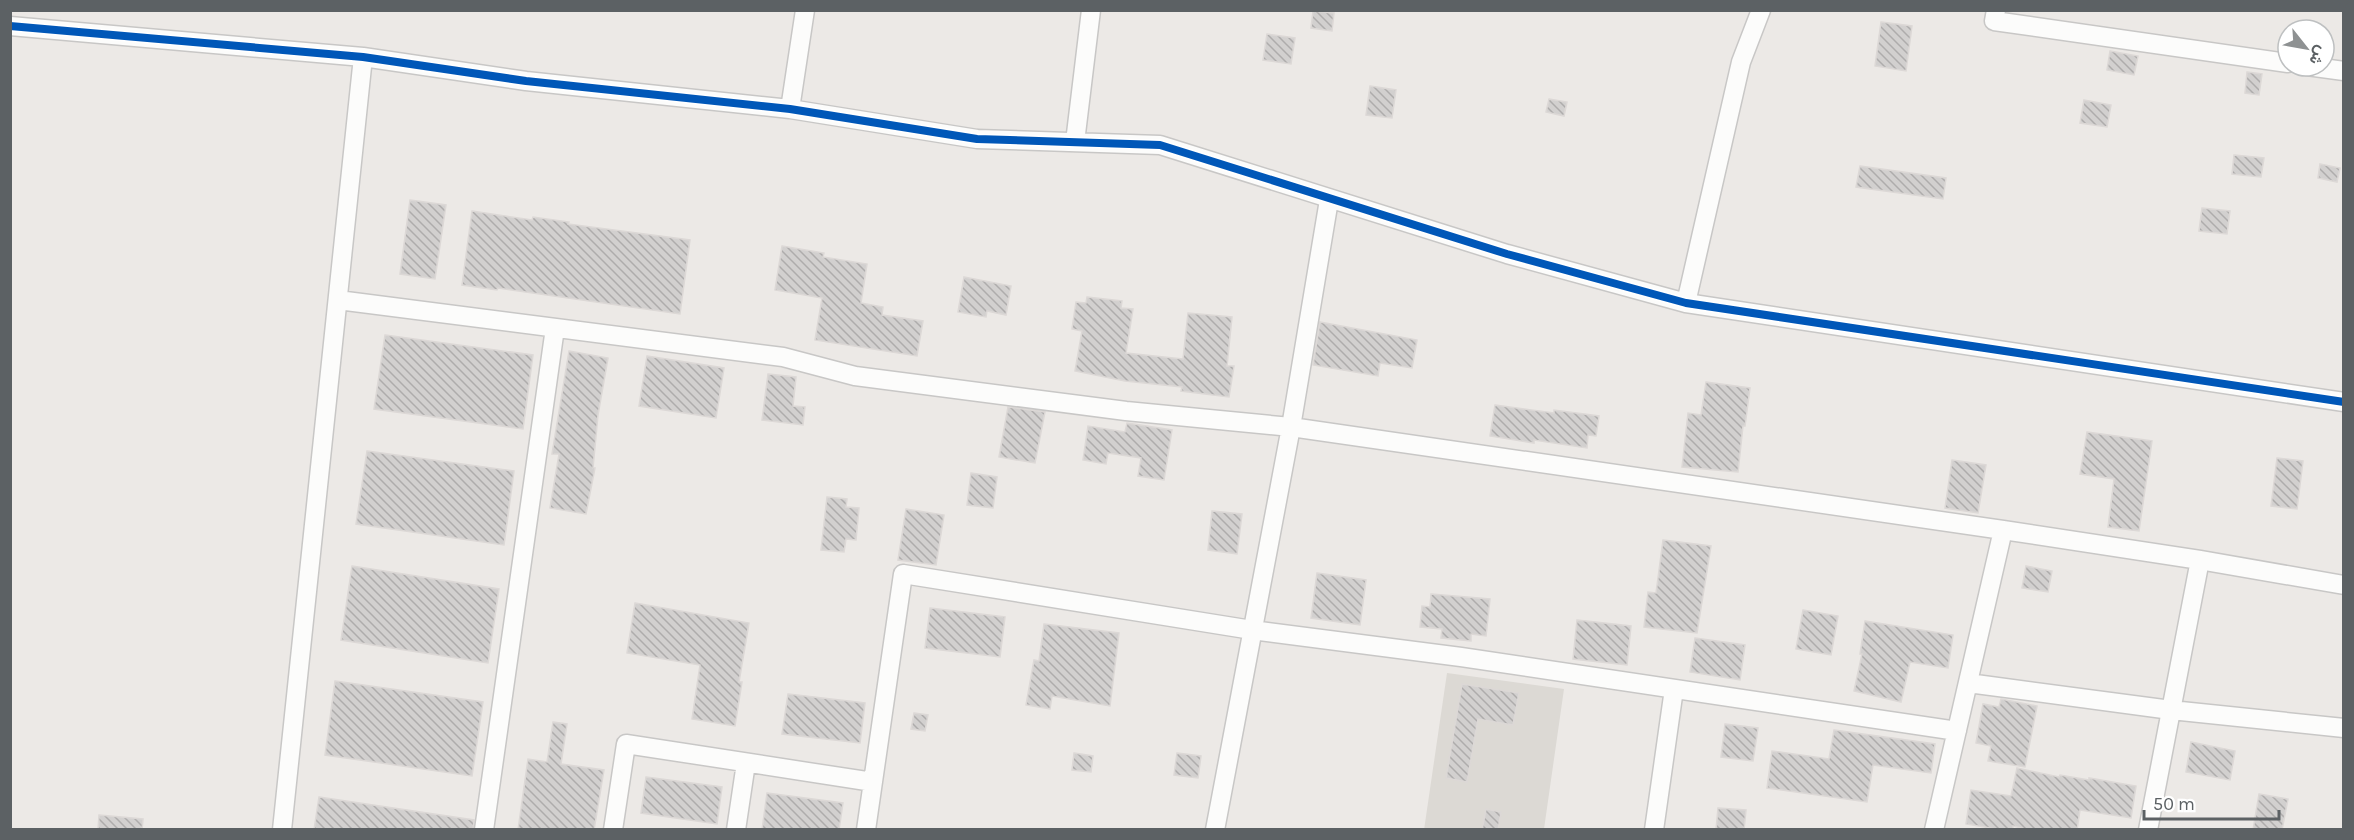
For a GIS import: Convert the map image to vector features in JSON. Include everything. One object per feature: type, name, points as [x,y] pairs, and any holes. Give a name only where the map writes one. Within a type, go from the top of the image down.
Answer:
[{"type":"street","points":[[790,109],[805,10]]},
{"type":"street","points":[[1075,142],[1091,10]]},
{"type":"street","points":[[1686,303],[1741,62],[1761,10]]},
{"type":"street","points":[[1996,10],[1994,21],[2276,61]]},
{"type":"street","points":[[10,26],[363,57],[526,81],[790,109],[977,139],[1160,145],[1329,200],[1507,254],[1686,303],[2343,402]]},
{"type":"street","points":[[282,830],[363,57]]},
{"type":"street","points":[[1215,830],[1291,427],[1329,200]]},
{"type":"street","points":[[338,300],[783,357],[855,375],[953,390],[1126,411],[1291,427],[2003,530],[2200,560],[2343,585]]},
{"type":"street","points":[[483,830],[555,328]]},
{"type":"street","points":[[1934,830],[2003,530]]},
{"type":"street","points":[[2148,830],[2200,560]]},
{"type":"street","points":[[866,830],[903,574],[1252,630],[1473,659],[1957,731]]},
{"type":"street","points":[[1968,683],[2171,710],[2343,728]]},
{"type":"street","points":[[1654,830],[1674,689]]},
{"type":"street","points":[[613,830],[626,744],[873,782]]},
{"type":"street","points":[[735,830],[747,763]]},
{"type":"shaded area","points":[[1447,673],[1564,689],[1544,829],[1424,830]]},
{"type":"building","points":[[1313,11],[1334,13],[1332,31],[1311,28]]},
{"type":"building","points":[[1881,22],[1912,26],[1906,71],[1875,66]]},
{"type":"building","points":[[1267,34],[1295,38],[1291,64],[1263,60]]},
{"type":"building","points":[[2110,51],[2138,56],[2134,75],[2107,70]]},
{"type":"building","points":[[2247,72],[2262,74],[2259,95],[2245,93]]},
{"type":"building","points":[[1370,86],[1396,90],[1392,118],[1366,115]]},
{"type":"building","points":[[1549,99],[1567,102],[1564,116],[1546,112]]},
{"type":"building","points":[[2084,100],[2111,105],[2107,127],[2080,123]]},
{"type":"building","points":[[2234,155],[2264,158],[2261,177],[2232,174]]},
{"type":"building","points":[[2320,164],[2340,168],[2337,182],[2318,178]]},
{"type":"building","points":[[1860,166],[1946,178],[1943,199],[1856,187]]},
{"type":"building","points":[[410,200],[446,205],[435,279],[400,274]]},
{"type":"building","points":[[2202,208],[2230,211],[2227,234],[2199,231]]},
{"type":"building","points":[[472,211],[532,220],[533,217],[569,222],[568,224],[690,240],[680,314],[462,285]]},
{"type":"building","points":[[782,246],[824,253],[823,257],[867,264],[861,303],[883,307],[882,315],[923,321],[917,356],[815,340],[822,298],[775,290]]},
{"type":"building","points":[[964,277],[1011,286],[1006,315],[987,311],[986,317],[958,312]]},
{"type":"building","points":[[1087,297],[1122,301],[1121,308],[1133,309],[1126,353],[1183,359],[1188,313],[1232,317],[1227,366],[1234,366],[1229,397],[1181,391],[1182,387],[1125,381],[1075,371],[1082,331],[1072,329],[1076,302],[1086,303]]},
{"type":"building","points":[[1320,322],[1417,340],[1412,368],[1380,363],[1378,376],[1313,365]]},
{"type":"building","points":[[385,335],[533,355],[523,429],[374,409]]},
{"type":"building","points":[[569,351],[608,358],[598,415],[593,468],[595,468],[586,514],[550,508],[559,454],[552,454]]},
{"type":"building","points":[[647,356],[724,368],[716,418],[639,406]]},
{"type":"building","points":[[768,374],[796,377],[793,406],[805,407],[803,425],[762,420]]},
{"type":"building","points":[[1706,382],[1750,388],[1738,472],[1682,467],[1688,413],[1701,415]]},
{"type":"building","points":[[1495,405],[1599,416],[1596,436],[1588,435],[1587,448],[1490,436]]},
{"type":"building","points":[[1008,407],[1045,412],[1035,463],[999,457]]},
{"type":"building","points":[[1127,423],[1172,430],[1164,480],[1138,476],[1141,458],[1108,453],[1106,464],[1083,460],[1088,426],[1125,432]]},
{"type":"building","points":[[2087,432],[2152,441],[2139,531],[2108,527],[2114,479],[2080,474]]},
{"type":"building","points":[[367,451],[514,471],[504,545],[356,524]]},
{"type":"building","points":[[2277,458],[2303,461],[2297,509],[2271,506]]},
{"type":"building","points":[[1952,460],[1986,465],[1978,513],[1945,508]]},
{"type":"building","points":[[971,473],[997,477],[993,508],[967,505]]},
{"type":"building","points":[[827,497],[847,499],[846,507],[859,508],[856,540],[846,539],[844,552],[821,550]]},
{"type":"building","points":[[906,509],[944,515],[936,565],[898,560]]},
{"type":"building","points":[[1212,511],[1242,514],[1237,554],[1208,550]]},
{"type":"building","points":[[1663,540],[1711,546],[1697,633],[1644,627],[1648,592],[1656,593]]},
{"type":"building","points":[[352,566],[499,589],[488,663],[341,640]]},
{"type":"building","points":[[2026,566],[2052,571],[2048,592],[2022,588]]},
{"type":"building","points":[[1317,573],[1366,580],[1360,625],[1311,618]]},
{"type":"building","points":[[1431,594],[1490,599],[1486,636],[1471,634],[1471,641],[1441,638],[1442,629],[1420,627],[1422,606],[1430,607]]},
{"type":"building","points":[[635,603],[749,623],[739,682],[742,682],[735,726],[692,719],[700,665],[627,653]]},
{"type":"building","points":[[930,608],[1005,617],[1000,657],[925,648]]},
{"type":"building","points":[[1803,610],[1838,616],[1831,655],[1796,649]]},
{"type":"building","points":[[1577,620],[1631,626],[1627,665],[1573,659]]},
{"type":"building","points":[[1865,621],[1953,635],[1948,668],[1910,662],[1901,702],[1854,691],[1862,654],[1860,654]]},
{"type":"building","points":[[1044,624],[1119,633],[1110,706],[1052,696],[1050,709],[1026,705],[1034,660],[1039,661]]},
{"type":"building","points":[[1695,638],[1745,645],[1740,680],[1690,672]]},
{"type":"building","points":[[335,681],[483,702],[472,776],[325,755]]},
{"type":"building","points":[[1462,684],[1519,693],[1513,725],[1478,719],[1467,782],[1446,778]]},
{"type":"building","points":[[788,694],[865,703],[860,743],[782,734]]},
{"type":"building","points":[[2001,699],[2037,706],[2025,767],[1988,761],[1991,746],[1976,743],[1983,704],[1999,707]]},
{"type":"building","points":[[914,713],[928,715],[925,731],[911,729]]},
{"type":"building","points":[[553,722],[567,724],[561,764],[604,770],[594,830],[518,830],[528,759],[547,762]]},
{"type":"building","points":[[1725,724],[1758,728],[1753,761],[1721,757]]},
{"type":"building","points":[[1834,730],[1935,744],[1931,773],[1873,765],[1867,802],[1767,788],[1772,751],[1829,759]]},
{"type":"building","points":[[2191,742],[2235,751],[2230,780],[2186,772]]},
{"type":"building","points":[[1074,753],[1093,756],[1091,772],[1072,770]]},
{"type":"building","points":[[1177,753],[1201,756],[1198,778],[1174,775]]},
{"type":"building","points":[[2017,768],[2059,777],[2060,775],[2089,780],[2089,778],[2136,786],[2131,818],[2080,810],[2077,830],[2029,830],[2013,826],[2013,830],[2002,830],[1966,824],[1971,790],[2011,796]]},
{"type":"building","points":[[646,777],[722,787],[717,824],[641,813]]},
{"type":"building","points":[[767,793],[843,803],[839,830],[762,830]]},
{"type":"building","points":[[2259,794],[2288,799],[2282,830],[2253,830]]},
{"type":"building","points":[[319,797],[474,820],[473,830],[314,830]]},
{"type":"building","points":[[1718,808],[1746,810],[1744,830],[1716,830]]},
{"type":"building","points":[[1486,809],[1501,812],[1498,830],[1482,830]]},
{"type":"building","points":[[99,815],[143,819],[142,830],[98,830]]},
{"type":"cycle path","points":[[10,26],[363,57],[526,81],[790,109],[977,139],[1160,145],[1507,254],[1686,303],[2344,402]]}]
